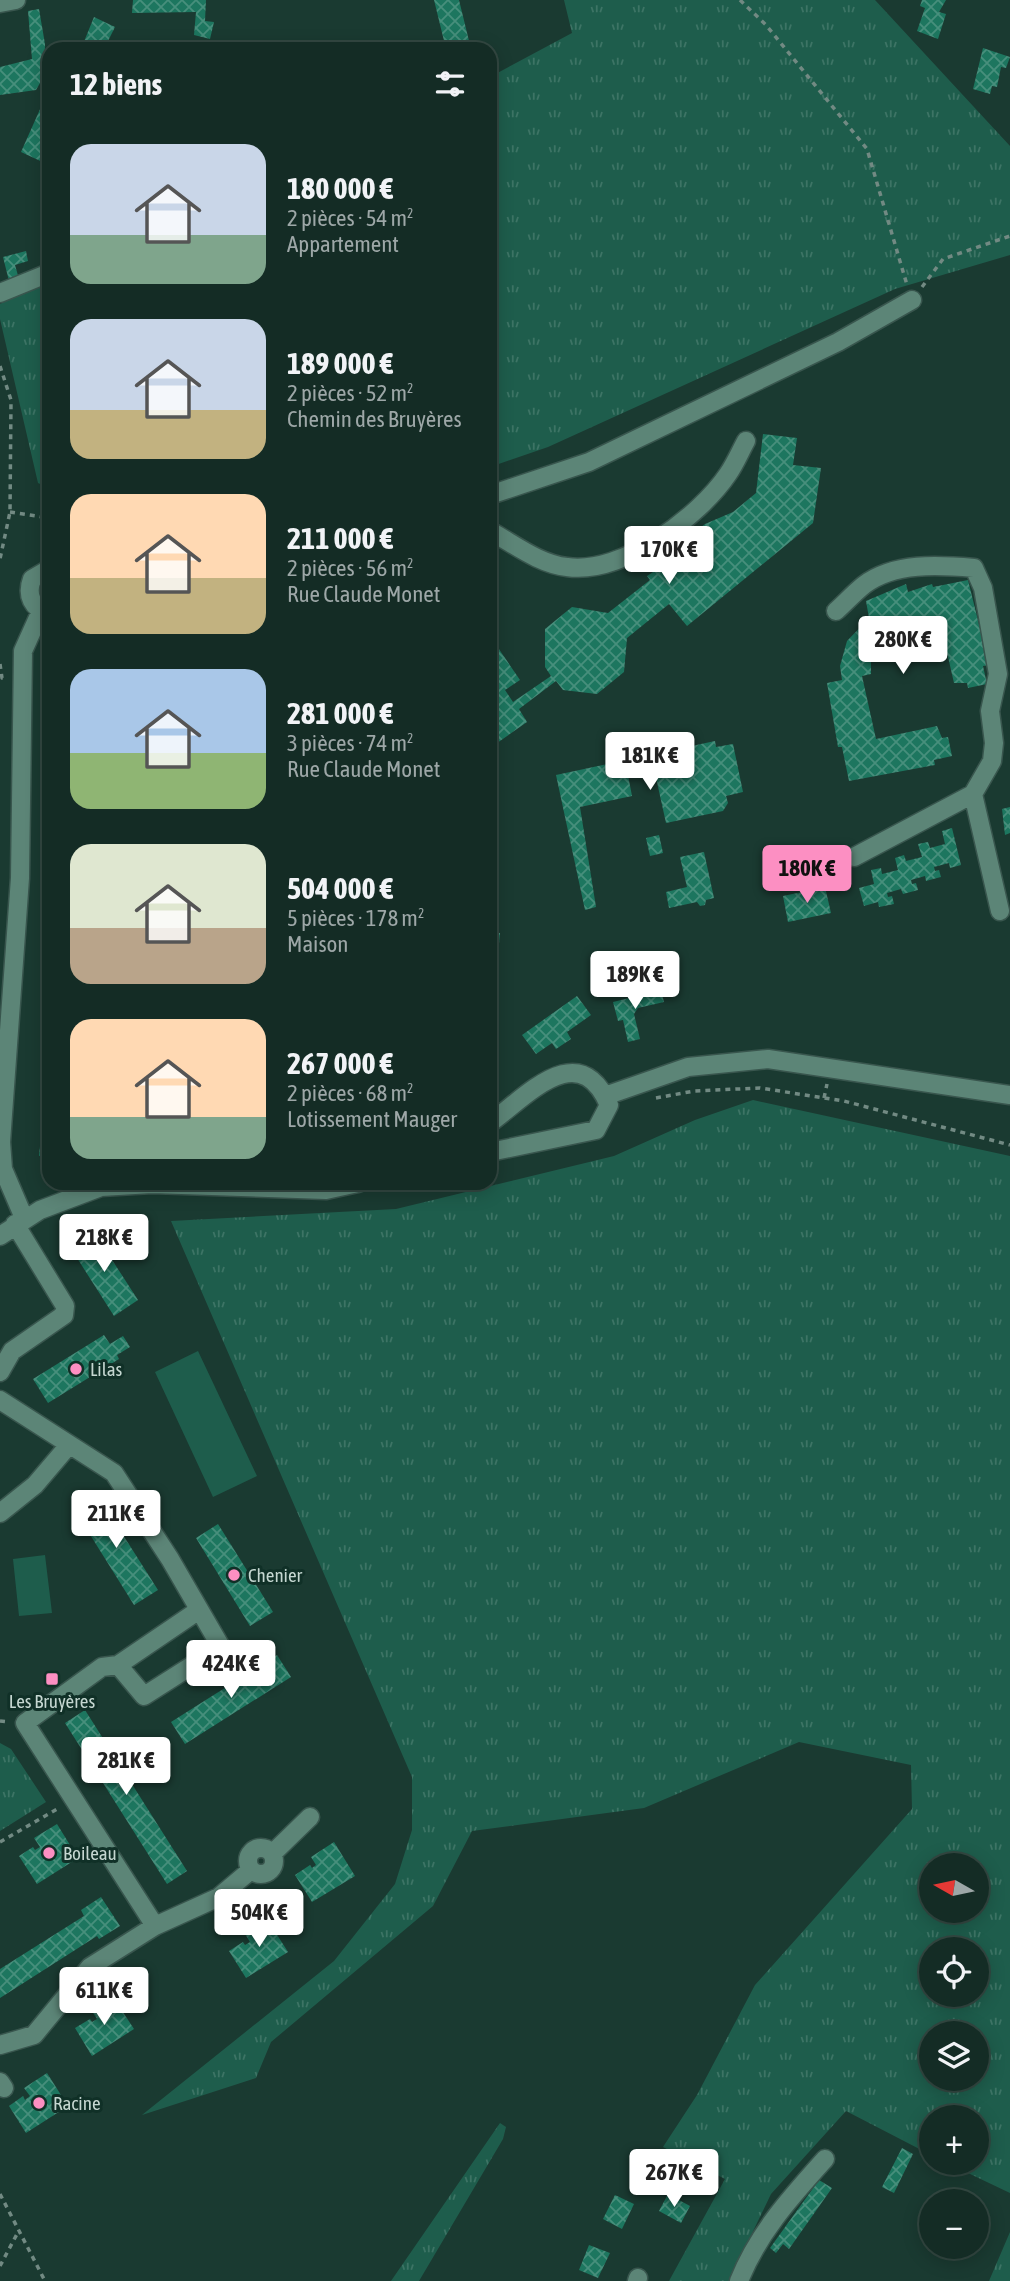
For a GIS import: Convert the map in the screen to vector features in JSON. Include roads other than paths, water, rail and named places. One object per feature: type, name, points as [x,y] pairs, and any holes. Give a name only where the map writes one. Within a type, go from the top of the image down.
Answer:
[{"type":"street","points":[[0,3],[16,0]]},
{"type":"street","points":[[0,293],[42,276]]},
{"type":"street","points":[[497,493],[589,461],[838,342],[912,300]]},
{"type":"street","points":[[497,535],[543,561],[568,568],[593,566],[643,550],[702,506],[729,474],[746,441]]},
{"type":"street","points":[[836,611],[866,583],[900,570],[937,564],[974,568],[984,588],[998,674],[990,711],[994,743],[992,761],[973,794],[854,857]]},
{"type":"street","points":[[42,572],[37,574],[29,586],[31,601],[42,610]]},
{"type":"street","points":[[0,1372],[12,1351],[64,1315],[65,1306],[20,1221],[3,1169],[1,1142],[20,878],[23,651],[42,617]]},
{"type":"street","points":[[973,794],[1000,911]]},
{"type":"street","points":[[605,1096],[688,1068],[768,1059],[1010,1095]]},
{"type":"street","points":[[497,1118],[545,1082],[570,1070],[586,1074],[599,1083],[609,1105],[596,1130],[497,1151]]},
{"type":"street","points":[[0,1236],[20,1221],[94,1190]]},
{"type":"street","points":[[0,1400],[114,1474],[200,1610],[220,1647],[144,1696],[118,1665]]},
{"type":"street","points":[[0,1513],[35,1485],[69,1445]]},
{"type":"street","points":[[155,1926],[25,1723],[103,1667],[118,1665],[200,1610]]},
{"type":"street","points":[[0,2045],[34,2035],[90,1967],[155,1926],[219,1897],[251,1870],[248,1863],[253,1851],[260,1847],[273,1853],[310,1817]]},
{"type":"street","points":[[739,2281],[749,2255],[774,2216],[824,2159]]},
{"type":"place","name":"Lilas","points":[[76,1369]]},
{"type":"place","name":"Chenier","points":[[234,1575]]},
{"type":"place","name":"Les Bruyères","points":[[52,1679]]},
{"type":"place","name":"Boileau","points":[[49,1853]]},
{"type":"place","name":"Racine","points":[[39,2103]]}]
